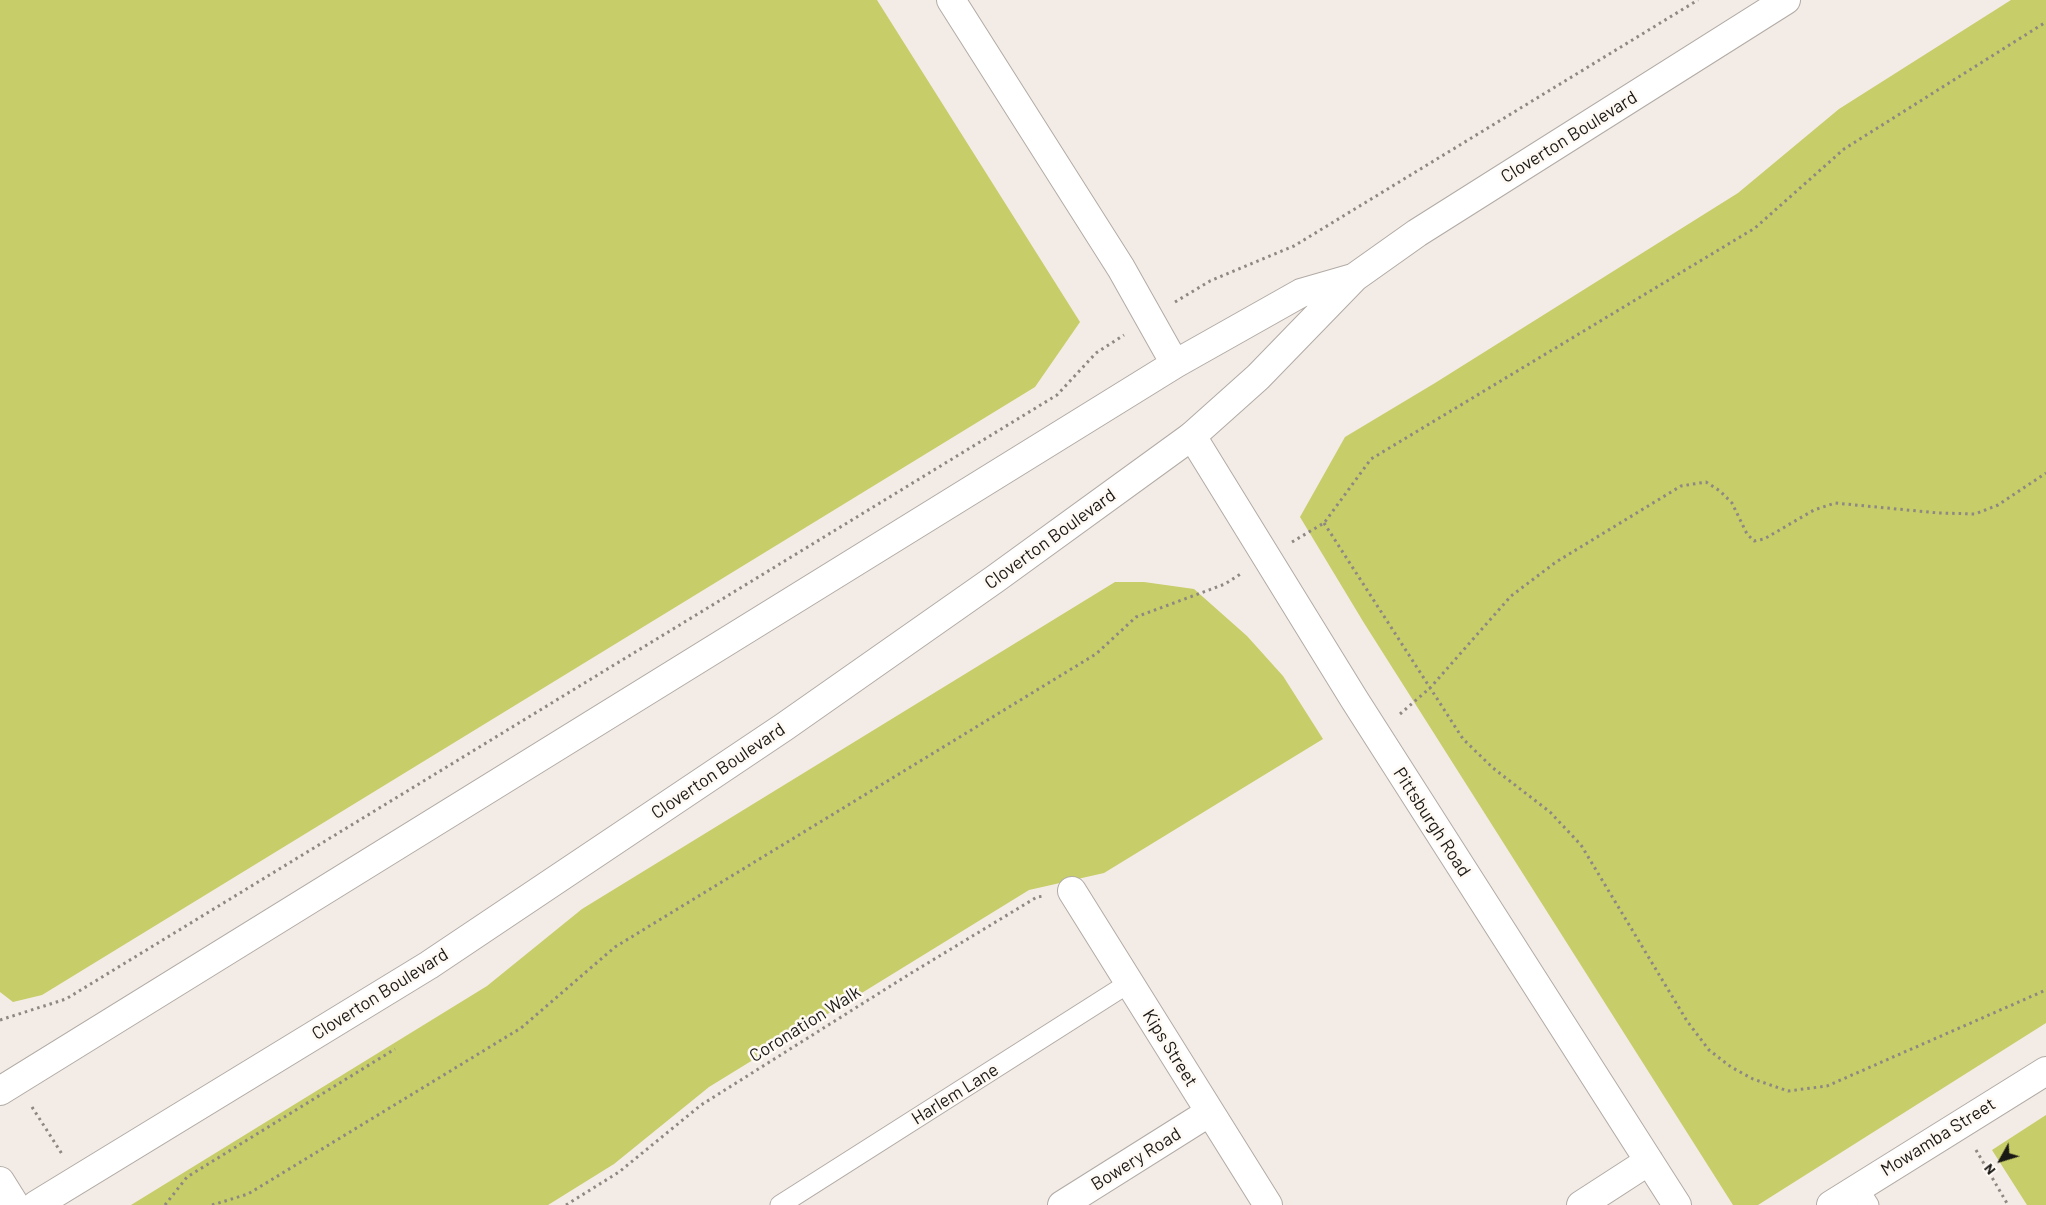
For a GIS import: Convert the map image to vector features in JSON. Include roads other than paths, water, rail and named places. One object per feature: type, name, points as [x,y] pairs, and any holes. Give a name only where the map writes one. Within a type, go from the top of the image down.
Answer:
[{"type":"street","points":[[951,0],[1121,268],[1175,364]]},
{"type":"street","name":"Cloverton Boulevard","points":[[36,1205],[437,960],[792,721],[995,579],[1192,436],[1258,376],[1356,277],[1417,233],[1786,0]]},
{"type":"street","name":"Cloverton Boulevard","points":[[8,1086],[1175,364],[1301,293],[1356,277]]},
{"type":"street","name":"Pittsburgh Road","points":[[1192,436],[1377,734],[1677,1205]]},
{"type":"street","name":"Kips Street","points":[[1072,891],[1268,1205]]},
{"type":"street","name":"Mowamba Street","points":[[1831,1205],[1863,1196],[1960,1123],[2046,1071]]},
{"type":"street","name":"Bowery Road","points":[[1062,1205],[1210,1112]]},
{"type":"street","points":[[1581,1205],[1649,1162]]},
{"type":"street","points":[[0,1181],[15,1205]]},
{"type":"lane","name":"Harlem Lane","points":[[780,1205],[1129,983]]}]
